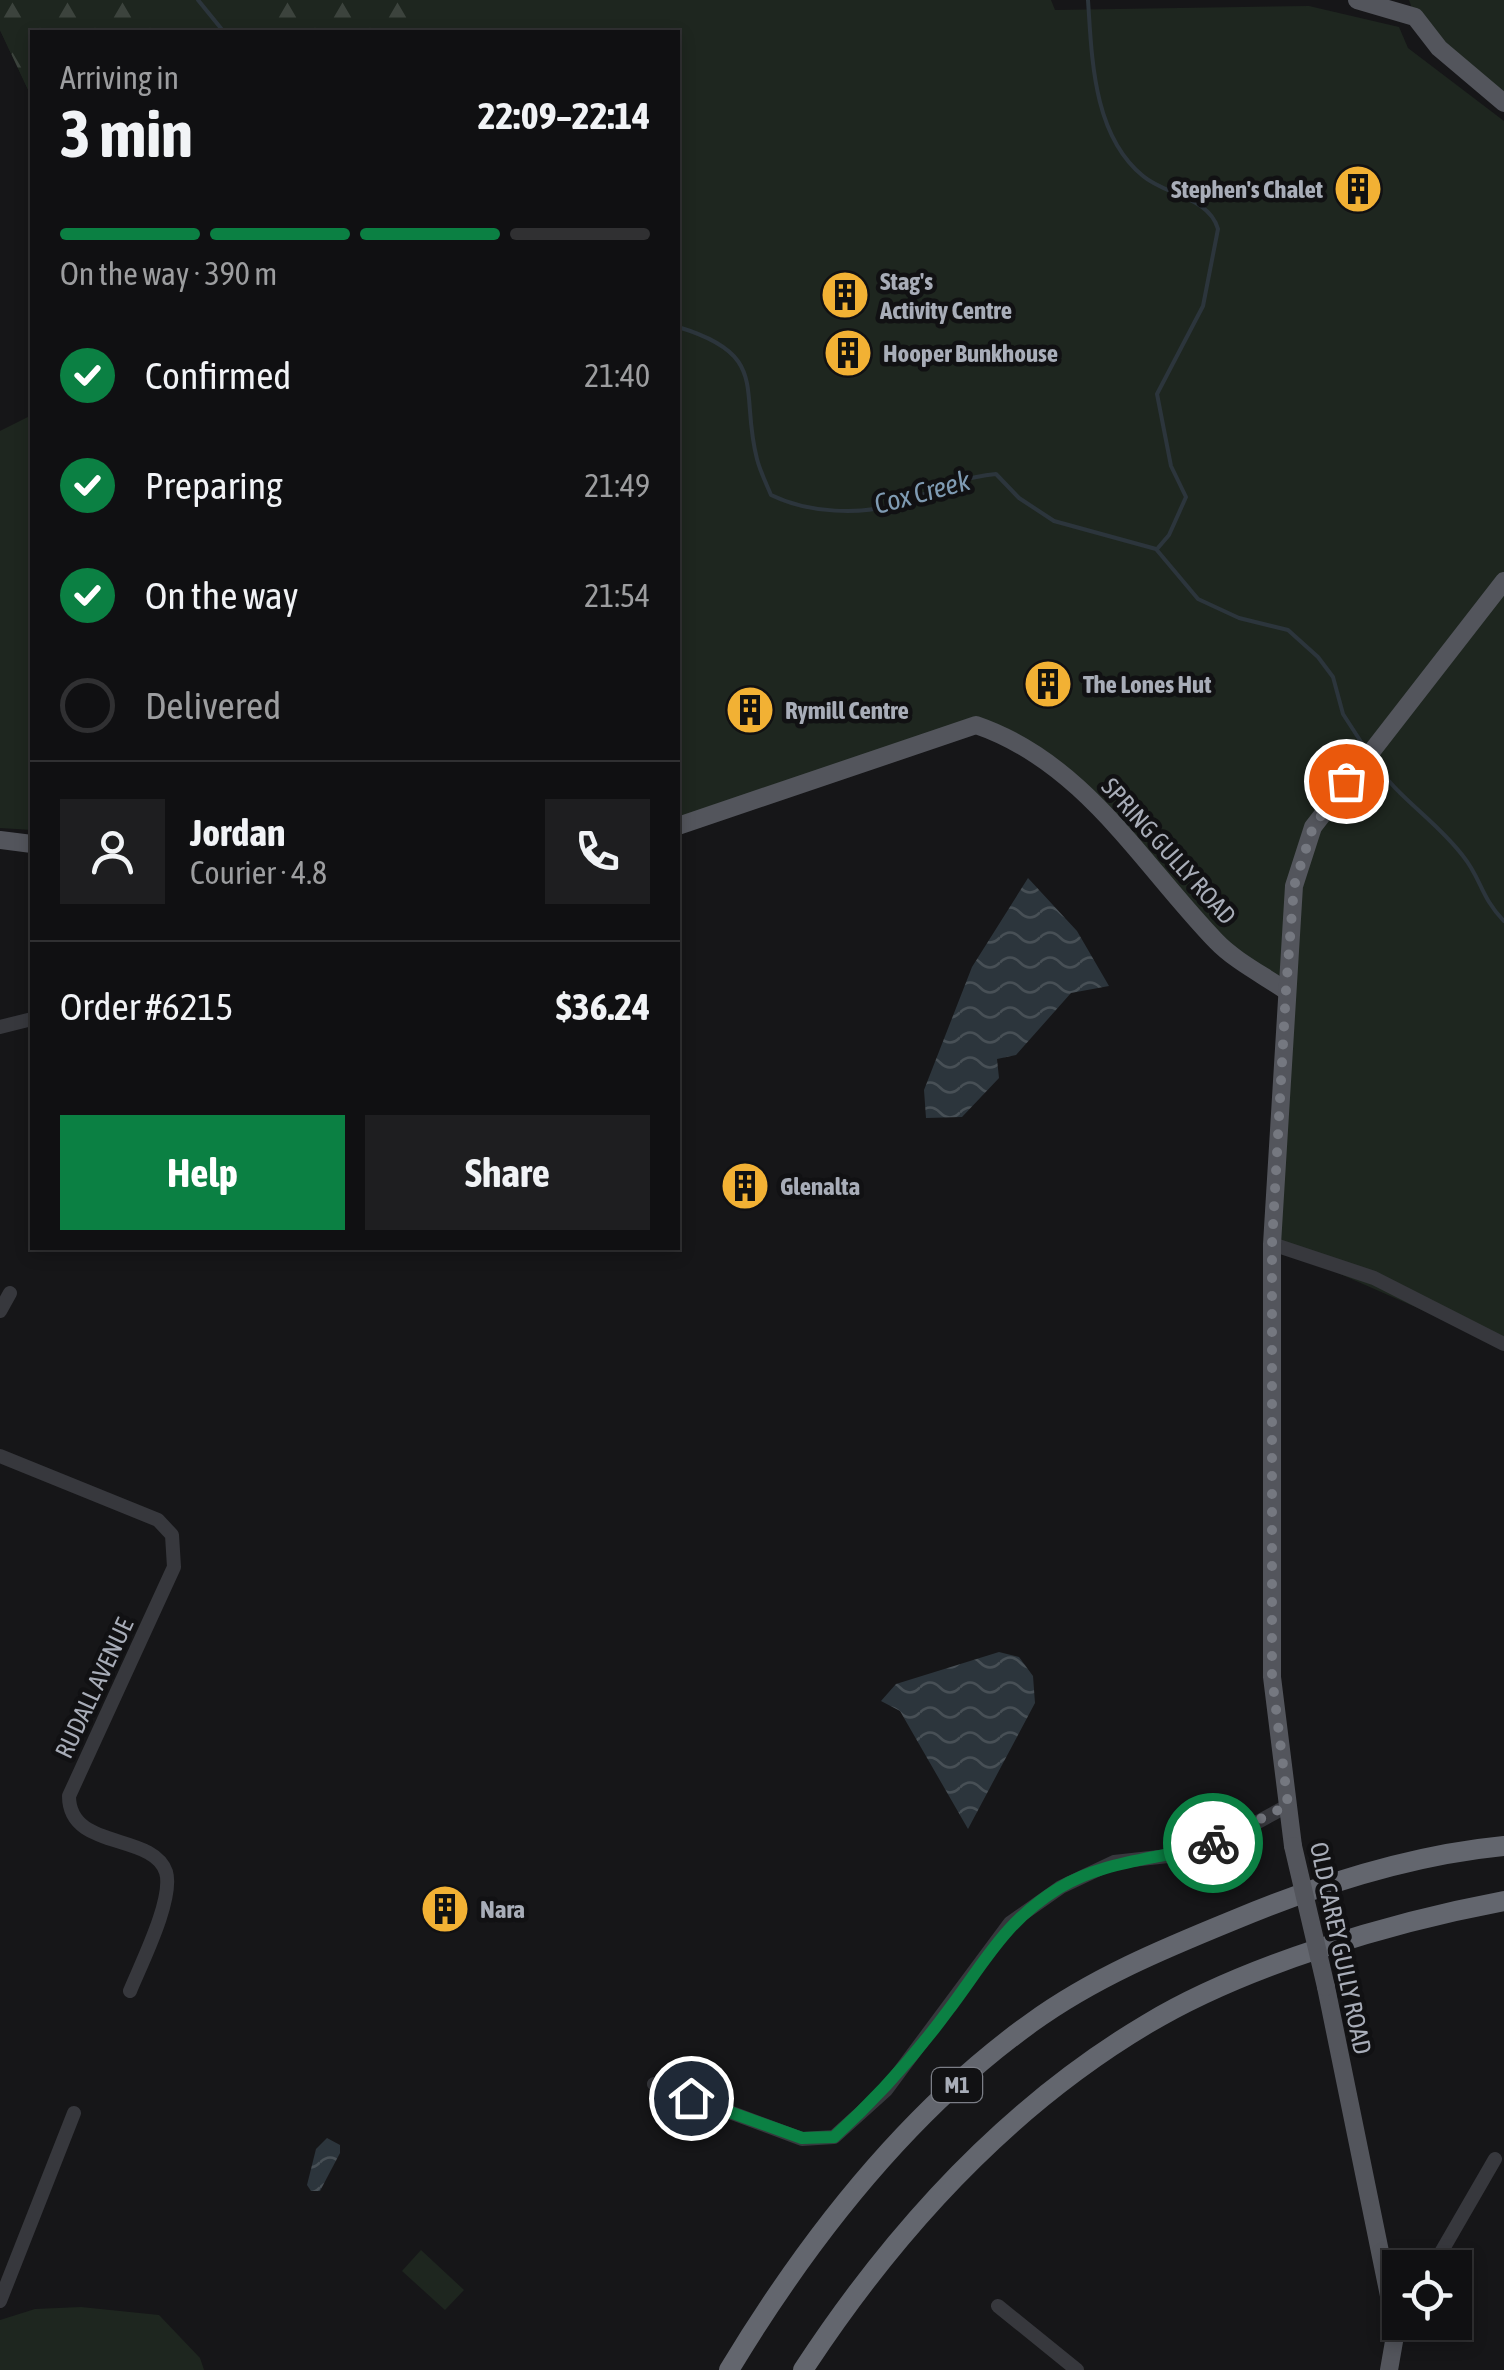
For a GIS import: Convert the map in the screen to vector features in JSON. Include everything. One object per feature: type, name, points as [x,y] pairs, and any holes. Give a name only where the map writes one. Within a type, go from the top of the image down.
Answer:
[{"type":"highway","name":"M1","points":[[729,2370],[816,2240],[869,2174],[908,2130],[1032,2022],[1106,1976],[1271,1904],[1401,1864],[1504,1846]]},
{"type":"highway","name":"M1","points":[[803,2370],[884,2256],[970,2163],[1032,2105],[1149,2022],[1276,1966],[1358,1936],[1432,1915],[1504,1901]]},
{"type":"main road","points":[[1356,0],[1412,8],[1439,48],[1504,102]]},
{"type":"main road","name":"OLD CAREY GULLY ROAD","points":[[1382,2251],[1293,1846],[1272,1677],[1272,1244],[1286,990],[1294,886],[1313,827],[1504,581]]},
{"type":"main road","name":"SPRING GULLY ROAD","points":[[680,825],[976,725],[1060,771],[1112,820],[1218,944],[1286,990]]},
{"type":"main road","points":[[0,840],[30,844]]},
{"type":"main road","name":"OLD CAREY GULLY ROAD","points":[[1388,2370],[1395,2340]]},
{"type":"street","points":[[0,1027],[30,1020]]},
{"type":"street","points":[[1272,1244],[1374,1278],[1504,1344]]},
{"type":"street","points":[[0,1311],[10,1293]]},
{"type":"street","name":"RUDALL AVENUE","points":[[0,1456],[158,1520],[172,1535],[174,1567],[70,1796],[69,1809],[79,1825],[156,1858],[166,1873],[164,1904],[130,1990]]},
{"type":"street","points":[[654,2084],[802,2138],[834,2137],[886,2090],[1010,1923],[1061,1887],[1114,1862],[1177,1855],[1232,1836],[1288,1805]]},
{"type":"street","points":[[0,2301],[74,2113]]},
{"type":"street","points":[[1442,2250],[1495,2159]]},
{"type":"street","points":[[998,2306],[1076,2370]]},
{"type":"green space","points":[[0,0],[1051,0],[1055,10],[1309,6],[1399,27],[1408,48],[1504,121],[1504,1346],[1272,1244],[1285,990],[1218,944],[1060,771],[976,725],[680,825],[680,30],[30,30],[30,94],[0,30]]},
{"type":"green space","points":[[0,0],[139,0],[162,30],[30,30],[30,94],[0,30]]},
{"type":"green space","points":[[248,0],[455,0],[406,30],[284,30]]},
{"type":"green space","points":[[1409,0],[1504,0],[1504,103],[1414,14]]},
{"type":"green space","points":[[30,416],[30,830],[0,828],[0,431]]},
{"type":"green space","points":[[421,2250],[464,2290],[445,2310],[402,2271]]},
{"type":"green space","points":[[81,2307],[159,2315],[200,2358],[204,2370],[0,2370],[0,2320],[35,2309]]},
{"type":"water","points":[[1028,878],[1077,931],[1109,986],[1071,993],[1016,1055],[997,1059],[999,1078],[962,1117],[926,1118],[924,1090],[972,967]]},
{"type":"water","points":[[999,1652],[1019,1657],[1033,1676],[1035,1703],[968,1829],[900,1711],[881,1701],[896,1684]]},
{"type":"water","points":[[327,2138],[340,2145],[340,2153],[320,2191],[311,2191],[307,2185],[316,2149]]},
{"type":"waterway","name":"Cox Creek","points":[[198,0],[222,30]]},
{"type":"waterway","points":[[1088,0],[1098,95],[1114,140],[1143,176],[1206,210],[1218,229],[1203,306],[1157,394],[1171,466],[1186,497],[1169,535],[1157,549]]},
{"type":"waterway","name":"Cox Creek","points":[[680,328],[707,338],[739,363],[746,378],[757,459],[771,495],[818,509],[869,510],[956,482],[996,474],[1019,498],[1054,521],[1156,549],[1198,599],[1239,618],[1288,630],[1333,677],[1343,714],[1365,748]]},
{"type":"waterway","name":"Cox Creek","points":[[1373,760],[1393,786],[1463,856],[1504,921]]},
{"type":"way so far","points":[[1213,1843],[1288,1805],[1272,1677],[1272,1244],[1286,990],[1294,886],[1313,827],[1346,781]]},
{"type":"place","name":"Stephen's Chalet","points":[[1358,189]]},
{"type":"place","name":"Stag's Activity Centre","points":[[845,295]]},
{"type":"place","name":"Hooper Bunkhouse","points":[[848,353]]},
{"type":"place","name":"The Lones Hut","points":[[1048,684]]},
{"type":"place","name":"Rymill Centre","points":[[750,710]]},
{"type":"place","name":"Glenalta","points":[[745,1186]]},
{"type":"place","name":"Nara","points":[[445,1909]]},
{"type":"route","points":[[691,2098],[802,2138],[834,2137],[886,2090],[1010,1923],[1061,1887],[1114,1862],[1177,1855],[1213,1843]]}]
